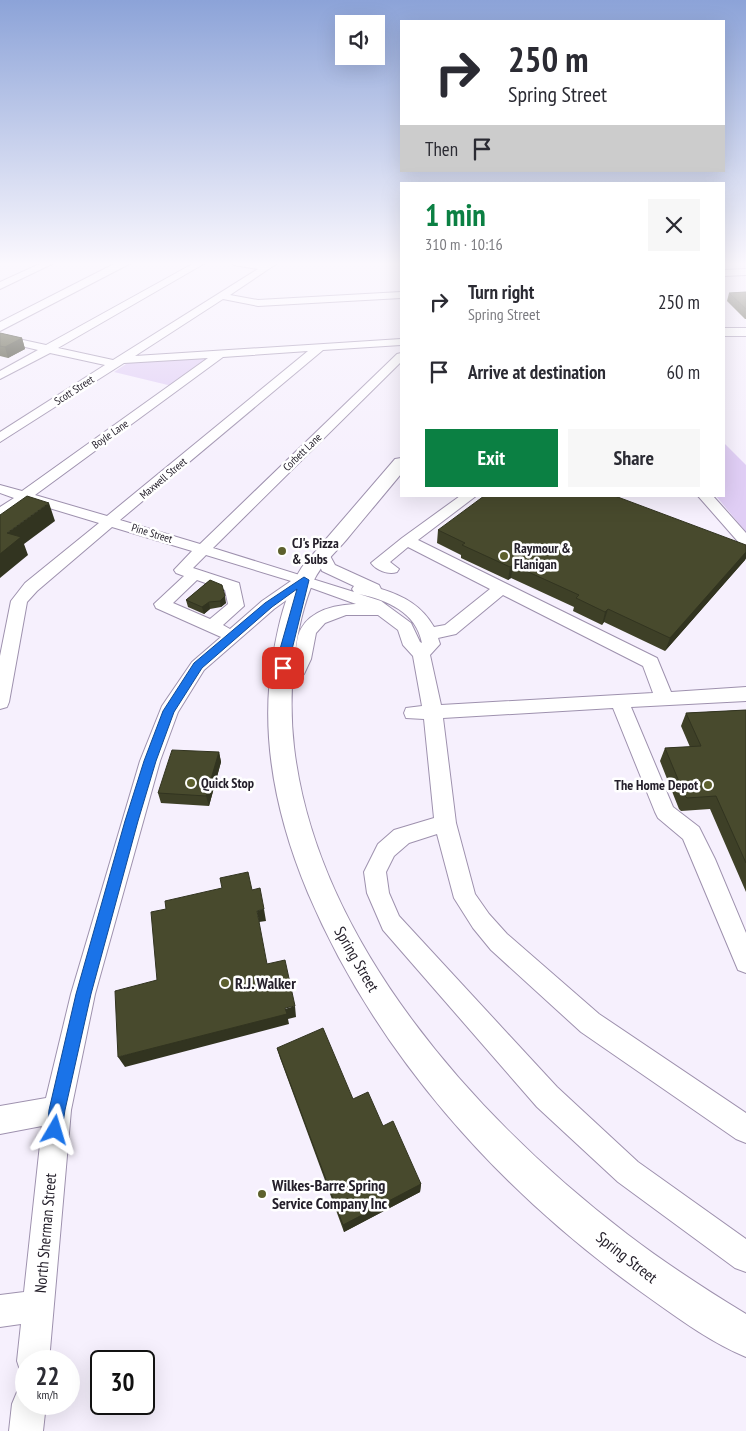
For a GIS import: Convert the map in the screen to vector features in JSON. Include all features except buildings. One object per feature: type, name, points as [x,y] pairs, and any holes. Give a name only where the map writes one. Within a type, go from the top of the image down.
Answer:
[{"type":"main road","points":[[725,332],[746,332]]},
{"type":"main road","name":"Spring Street","points":[[400,465],[304,580],[285,649],[280,686],[280,718],[285,766],[294,812],[314,872],[347,945],[389,1015],[447,1088],[502,1147],[577,1218],[664,1285],[746,1337]]},
{"type":"street","points":[[0,376],[83,329]]},
{"type":"street","name":"Scott Street","points":[[0,438],[170,329]]},
{"type":"street","points":[[0,338],[118,362],[400,342]]},
{"type":"street","name":"Maxwell Street","points":[[0,698],[9,616],[31,587],[320,347]]},
{"type":"street","name":"Boyle Lane","points":[[0,514],[220,354]]},
{"type":"street","name":"Corbett Lane","points":[[195,574],[182,570],[400,357]]},
{"type":"street","name":"Pine Street","points":[[0,489],[304,580]]},
{"type":"street","points":[[391,569],[379,563],[468,497]]},
{"type":"street","points":[[706,497],[746,542]]},
{"type":"street","points":[[407,541],[651,662],[664,699]]},
{"type":"street","points":[[730,547],[746,554]]},
{"type":"street","points":[[323,556],[328,568],[335,573],[360,582],[401,603],[419,618],[428,629],[431,644],[421,654]]},
{"type":"street","points":[[212,626],[236,606],[233,588],[195,574],[162,604],[231,636]]},
{"type":"street","points":[[304,580],[380,593]]},
{"type":"street","points":[[304,580],[375,605],[391,615],[405,627],[412,645],[421,654],[423,713],[445,823],[465,898],[498,942],[590,1023],[746,1129]]},
{"type":"street","name":"North Sherman Street","points":[[34,1350],[57,1110],[83,994],[150,761],[169,711],[198,666],[268,605],[304,580]]},
{"type":"street","points":[[429,634],[450,630],[501,588]]},
{"type":"street","points":[[280,686],[300,666],[308,631],[319,619],[345,609],[359,608],[391,615]]},
{"type":"street","points":[[423,713],[746,694]]},
{"type":"street","points":[[620,702],[665,812],[691,833],[704,859],[746,962]]},
{"type":"street","points":[[445,823],[402,836],[386,850],[375,872],[378,893],[391,923],[547,1097],[628,1172],[746,1257]]},
{"type":"street","points":[[0,1120],[57,1110]]},
{"type":"street","points":[[0,1311],[38,1306]]},
{"type":"street","points":[[26,1431],[28,1415]]},
{"type":"shaded area","points":[[206,357],[203,364],[172,386],[114,372],[129,362]]},
{"type":"shaded area","points":[[725,444],[746,465],[746,532],[717,497],[725,497]]},
{"type":"place","name":"CJ's Pizza & Subs","points":[[282,551]]},
{"type":"place","name":"Raymour & Flanigan","points":[[504,556]]},
{"type":"place","name":"Quick Stop","points":[[191,783]]},
{"type":"place","name":"The Home Depot","points":[[708,785]]},
{"type":"place","name":"R.J. Walker","points":[[225,983]]},
{"type":"place","name":"Wilkes-Barre Spring Service Company Inc","points":[[262,1194]]},
{"type":"route","points":[[55,1130],[57,1110],[83,994],[131,821],[150,761],[169,711],[198,666],[268,605],[304,580],[285,649],[283,668]]}]
